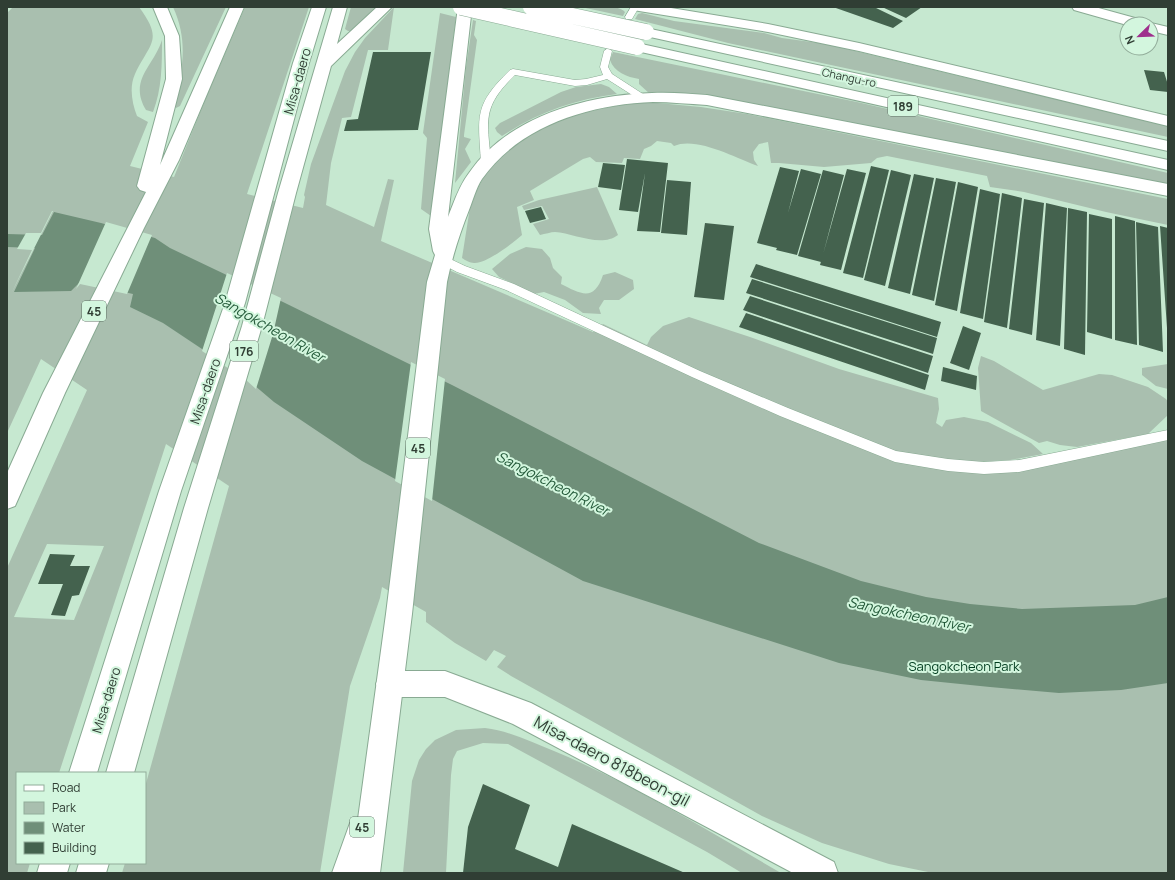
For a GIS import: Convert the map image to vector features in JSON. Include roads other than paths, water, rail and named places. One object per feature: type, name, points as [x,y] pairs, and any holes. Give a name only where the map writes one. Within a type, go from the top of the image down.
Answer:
[{"type":"main road","name":"45","points":[[7,499],[54,393],[135,228],[162,160],[174,80],[174,52],[172,36],[160,7]]},
{"type":"main road","points":[[162,160],[237,7]]},
{"type":"main road","name":"Misa-daero","points":[[83,772],[170,491],[235,303],[267,182],[301,63],[319,7]]},
{"type":"main road","name":"Misa-daero","points":[[120,772],[196,508],[252,326],[287,192],[340,7]]},
{"type":"main road","points":[[323,65],[385,7]]},
{"type":"main road","name":"Changu-ro","points":[[461,7],[1168,165]]},
{"type":"main road","name":"45","points":[[347,873],[376,781],[390,684],[437,282],[442,258],[438,228],[465,7]]},
{"type":"main road","name":"Changu-ro","points":[[531,7],[1168,146]]},
{"type":"main road","points":[[1079,7],[1119,18]]},
{"type":"main road","points":[[634,12],[776,29],[1168,121]]},
{"type":"main road","points":[[442,258],[467,192],[475,177],[486,162],[509,142],[535,126],[562,114],[602,103],[643,98],[707,100],[1168,190]]},
{"type":"main road","name":"Misa-daero 818beon-gil","points":[[390,684],[445,684],[521,713],[823,873]]},
{"type":"main road","points":[[365,873],[376,781]]},
{"type":"lane","points":[[634,12],[635,7]]},
{"type":"lane","points":[[608,51],[604,67],[608,76],[643,98]]},
{"type":"lane","points":[[486,162],[484,132],[485,106],[498,87],[513,72],[575,83],[587,82],[608,76]]},
{"type":"lane","points":[[442,258],[461,269],[510,287],[696,374],[784,412],[895,456],[948,465],[984,468],[1019,466],[1168,436]]},
{"type":"water","name":"Sangokcheon River","points":[[54,212],[155,238],[170,248],[452,385],[759,543],[861,581],[926,597],[970,604],[1022,609],[1135,605],[1168,597],[1168,683],[1121,690],[1059,693],[921,680],[839,663],[583,581],[362,461],[274,402],[247,379],[163,323],[130,307],[133,294],[80,282],[71,291],[14,292],[35,248],[7,247],[7,234],[42,235]]},
{"type":"park label","name":"Sangokcheon Park","points":[[964,666]]}]
